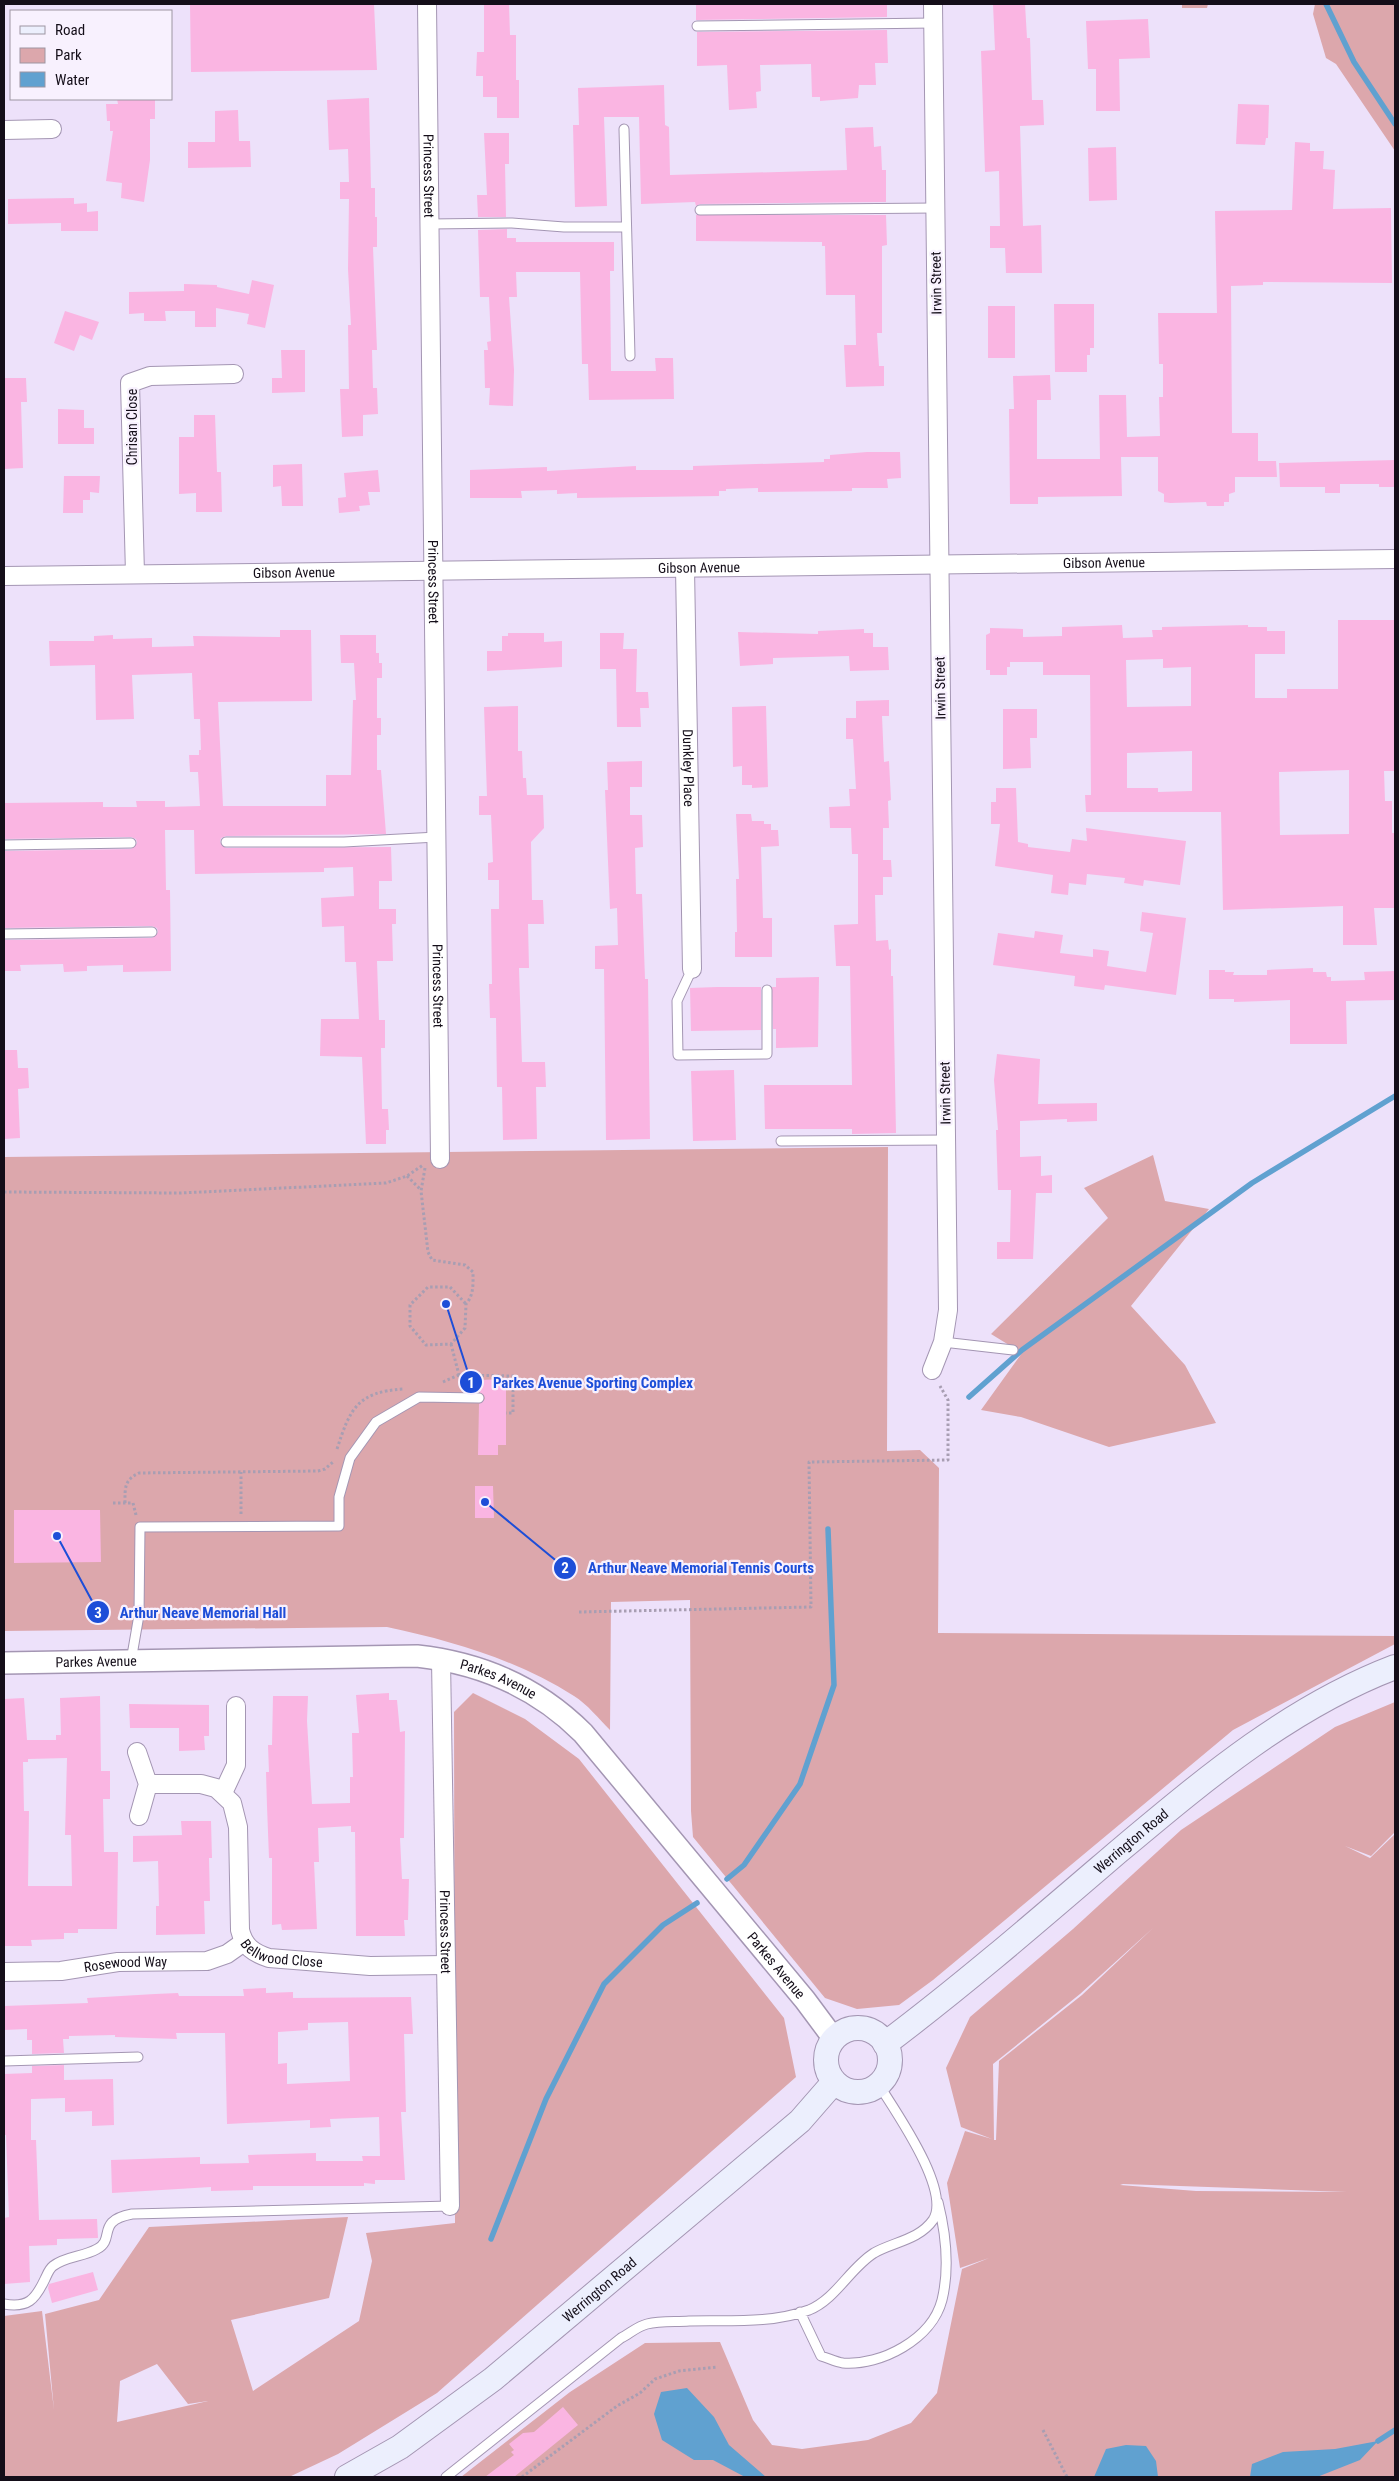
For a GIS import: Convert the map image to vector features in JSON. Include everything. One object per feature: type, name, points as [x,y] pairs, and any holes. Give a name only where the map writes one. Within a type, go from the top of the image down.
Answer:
[{"type":"main road","name":"Werrington Road","points":[[885,2044],[950,1996],[1229,1760],[1322,1702],[1372,1676],[1395,1667]]},
{"type":"main road","points":[[862,2029],[874,2032],[885,2044],[890,2060],[888,2070],[879,2085],[863,2092],[853,2092],[843,2089],[834,2082],[826,2063],[826,2054],[834,2039],[849,2030],[862,2029]]},
{"type":"main road","name":"Werrington Road","points":[[347,2477],[400,2447],[493,2379],[800,2121],[834,2082]]},
{"type":"street","name":"Princess Street","points":[[427,4],[440,1159]]},
{"type":"street","name":"Irwin Street","points":[[932,1370],[943,1342],[948,1310],[933,4]]},
{"type":"street","points":[[4,130],[52,129]]},
{"type":"street","name":"Chrisan Close","points":[[135,574],[130,383],[150,376],[234,374]]},
{"type":"street","name":"Gibson Avenue","points":[[4,576],[1395,559]]},
{"type":"street","name":"Dunkley Place","points":[[685,568],[692,969]]},
{"type":"street","name":"Parkes Avenue","points":[[4,1662],[387,1656],[441,1660],[504,1677],[536,1694],[570,1720],[608,1762],[786,1977],[834,2039]]},
{"type":"street","name":"Princess Street","points":[[441,1660],[450,2206]]},
{"type":"street","points":[[148,1784],[201,1784],[223,1793],[236,1765],[236,1706]]},
{"type":"street","points":[[137,1752],[148,1784],[139,1816]]},
{"type":"street","name":"Bellwood Close","points":[[223,1793],[232,1803],[237,1817],[239,1924],[244,1942],[256,1954],[269,1958],[370,1966],[446,1965]]},
{"type":"street","name":"Rosewood Way","points":[[4,1972],[61,1971],[118,1962],[207,1961],[227,1954],[244,1942]]},
{"type":"lane","points":[[697,26],[933,23]]},
{"type":"lane","points":[[624,129],[630,356]]},
{"type":"lane","points":[[700,210],[935,208]]},
{"type":"lane","points":[[430,224],[512,223],[564,227],[626,227]]},
{"type":"lane","points":[[226,842],[344,842],[437,837]]},
{"type":"lane","points":[[4,845],[131,843]]},
{"type":"lane","points":[[4,934],[152,932]]},
{"type":"lane","points":[[692,969],[677,1001],[678,1055],[767,1054],[767,990]]},
{"type":"lane","points":[[781,1141],[946,1140]]},
{"type":"lane","points":[[943,1342],[1012,1350]]},
{"type":"lane","points":[[130,1661],[139,1615],[140,1527],[339,1526],[339,1497],[350,1458],[376,1422],[419,1397],[479,1398]]},
{"type":"lane","points":[[4,2061],[138,2057]]},
{"type":"lane","points":[[800,2312],[821,2356],[842,2362],[869,2361],[900,2349],[925,2330],[941,2302],[946,2269],[945,2228],[934,2183],[909,2132],[879,2085]]},
{"type":"lane","points":[[446,2477],[620,2338],[646,2324],[766,2319],[811,2309],[834,2292],[874,2254],[917,2235],[933,2220],[938,2202]]},
{"type":"lane","points":[[4,2304],[24,2305],[38,2295],[51,2267],[61,2261],[96,2250],[103,2244],[110,2222],[119,2216],[132,2214],[450,2206]]},
{"type":"path","points":[[4,1192],[191,1192],[386,1183],[407,1176],[426,1164],[422,1191],[428,1252],[432,1260],[465,1265],[473,1272],[471,1298],[466,1304],[465,1328],[451,1344],[426,1345],[410,1326],[410,1305],[428,1287],[450,1287],[466,1304]]},
{"type":"path","points":[[407,1176],[422,1191]]},
{"type":"path","points":[[451,1344],[459,1376]]},
{"type":"path","points":[[579,1612],[811,1606],[809,1462],[948,1460],[948,1400],[932,1370]]},
{"type":"path","points":[[436,1385],[459,1376],[513,1376],[513,1414],[506,1413]]},
{"type":"path","points":[[125,1503],[125,1484],[130,1477],[139,1473],[325,1469],[333,1463],[345,1423],[357,1406],[370,1395],[378,1392],[412,1388]]},
{"type":"path","points":[[241,1472],[241,1525]]},
{"type":"path","points":[[113,1503],[133,1503],[140,1527]]},
{"type":"path","points":[[522,2477],[617,2406],[640,2393],[655,2380],[679,2371],[718,2367]]},
{"type":"path","points":[[1043,2430],[1067,2477]]},
{"type":"green space","points":[[1182,4],[1208,4],[1207,8],[1182,8]]},
{"type":"green space","points":[[1315,4],[1395,4],[1395,151],[1336,64],[1326,58],[1313,14]]},
{"type":"green space","points":[[888,1147],[887,1451],[920,1450],[939,1468],[938,1633],[1395,1636],[1395,1644],[1233,1730],[933,1980],[899,2005],[857,2009],[825,1998],[693,1837],[691,1811],[690,1600],[611,1602],[610,1730],[579,1699],[530,1672],[460,1645],[387,1627],[4,1631],[4,1157]]},
{"type":"green space","points":[[1153,1155],[1165,1201],[1209,1209],[1131,1306],[1185,1365],[1216,1423],[1109,1447],[1021,1417],[981,1410],[1022,1353],[991,1334],[1108,1218],[1084,1188]]},
{"type":"green space","points":[[473,1693],[525,1719],[579,1759],[784,2018],[796,2077],[437,2393],[338,2454],[289,2477],[4,2477],[4,2316],[42,2311],[54,2410],[45,2314],[99,2300],[149,2227],[348,2217],[329,2298],[231,2320],[253,2391],[359,2321],[372,2261],[366,2233],[455,2223],[454,1712]],"holes":[[[157,2364],[188,2404],[208,2401],[117,2422],[120,2381]]]},
{"type":"green space","points":[[1395,1702],[1395,1832],[1371,1856],[1345,1846],[1370,1858],[1395,1834],[1395,2477],[461,2477],[570,2392],[645,2343],[720,2342],[753,2420],[772,2445],[802,2449],[868,2440],[911,2423],[937,2393],[962,2269],[989,2258],[960,2268],[947,2183],[965,2131],[992,2139],[961,2127],[946,2068],[970,2017],[1073,1929],[1181,1830],[1335,1727]],"holes":[[[1153,1928],[1082,1995],[999,2061],[996,2140],[994,2140],[993,2064],[1080,1994]],[[1120,2185],[1347,2192],[1196,2191]]]},
{"type":"water","points":[[687,2388],[714,2417],[729,2445],[766,2477],[745,2477],[713,2460],[694,2460],[662,2440],[654,2414],[661,2392]]},
{"type":"water","points":[[1378,2441],[1360,2460],[1317,2477],[1250,2477],[1252,2464],[1283,2452],[1335,2449]]},
{"type":"water","points":[[1126,2445],[1146,2446],[1156,2461],[1158,2477],[1094,2477],[1106,2449]]},
{"type":"building","points":[[190,4],[374,4],[377,70],[191,72]]},
{"type":"building","points":[[484,4],[509,4],[510,35],[516,35],[516,80],[519,80],[519,118],[497,118],[497,97],[483,97],[483,76],[476,76],[477,52],[484,52]]},
{"type":"building","points":[[696,4],[887,4],[887,17],[696,20]]},
{"type":"building","points":[[993,4],[1025,4],[1027,38],[1030,38],[1032,100],[1043,100],[1044,125],[1020,126],[1023,226],[1041,225],[1042,273],[1006,273],[1005,248],[990,248],[990,226],[1000,226],[999,171],[985,172],[981,51],[995,50]]},
{"type":"building","points":[[1148,19],[1150,58],[1119,59],[1120,111],[1096,111],[1096,69],[1088,69],[1086,21]]},
{"type":"building","points":[[887,30],[888,63],[875,63],[876,85],[859,85],[858,98],[820,101],[820,97],[812,97],[811,64],[760,65],[761,91],[756,92],[757,108],[729,110],[727,65],[697,66],[697,32]]},
{"type":"building","points":[[664,85],[665,125],[669,127],[670,175],[847,170],[845,128],[873,127],[874,147],[881,146],[882,170],[886,170],[886,202],[700,204],[696,206],[695,202],[641,204],[639,117],[604,117],[607,206],[575,207],[573,125],[579,125],[578,88]]},
{"type":"building","points":[[369,98],[371,188],[375,188],[375,217],[377,217],[377,247],[373,247],[377,350],[372,350],[373,388],[377,388],[378,414],[363,415],[363,436],[342,437],[340,389],[349,389],[348,325],[351,325],[348,269],[349,199],[340,199],[340,182],[349,182],[348,149],[329,150],[327,100]]},
{"type":"building","points":[[117,100],[155,100],[155,119],[150,119],[150,160],[144,202],[121,198],[122,183],[106,181],[113,131],[110,131],[110,121],[107,121],[106,104],[118,104]]},
{"type":"building","points":[[1238,104],[1269,105],[1268,138],[1266,138],[1265,145],[1236,144]]},
{"type":"building","points":[[238,110],[239,141],[250,141],[251,167],[188,168],[188,142],[215,142],[215,111]]},
{"type":"building","points":[[484,133],[509,133],[509,164],[505,164],[506,217],[478,217],[477,195],[487,195]]},
{"type":"building","points":[[1295,142],[1310,143],[1310,151],[1324,151],[1323,169],[1335,170],[1333,209],[1391,208],[1392,283],[1263,282],[1263,285],[1231,286],[1232,433],[1258,433],[1258,461],[1276,461],[1277,477],[1235,477],[1235,492],[1229,494],[1229,502],[1224,502],[1224,506],[1207,506],[1206,502],[1170,503],[1164,502],[1164,494],[1158,491],[1158,457],[1121,457],[1122,496],[1038,497],[1038,504],[1010,504],[1009,409],[1014,409],[1013,376],[1050,375],[1051,400],[1037,400],[1037,459],[1100,459],[1099,395],[1126,395],[1127,437],[1160,436],[1159,397],[1163,397],[1163,364],[1159,364],[1158,313],[1217,313],[1215,211],[1292,210]]},
{"type":"building","points":[[1116,147],[1117,200],[1089,201],[1088,148]]},
{"type":"building","points":[[74,198],[74,204],[87,203],[87,212],[98,211],[98,231],[61,231],[61,223],[8,224],[8,199]]},
{"type":"building","points":[[696,215],[886,215],[887,245],[882,246],[882,333],[877,333],[879,366],[884,366],[884,386],[846,387],[844,345],[856,345],[855,295],[826,295],[825,246],[822,246],[822,242],[696,241]]},
{"type":"building","points":[[507,229],[507,238],[516,238],[516,242],[614,242],[614,271],[610,271],[611,371],[656,371],[655,358],[673,358],[674,399],[589,400],[588,364],[582,364],[580,272],[516,272],[517,297],[509,297],[514,370],[513,406],[489,405],[490,388],[485,388],[484,350],[488,350],[487,342],[491,341],[489,297],[480,297],[478,230]]},
{"type":"building","points":[[252,280],[274,285],[265,328],[247,324],[249,314],[216,308],[216,327],[195,327],[195,311],[165,311],[166,321],[144,321],[144,313],[129,314],[129,292],[184,291],[184,284],[217,285],[217,287],[249,294]]},
{"type":"building","points":[[1054,304],[1094,304],[1094,348],[1090,348],[1090,355],[1087,355],[1087,372],[1055,372]]},
{"type":"building","points":[[988,306],[1015,306],[1015,358],[988,358]]},
{"type":"building","points":[[65,311],[99,322],[92,340],[80,335],[74,351],[54,343]]},
{"type":"building","points":[[281,350],[305,350],[305,392],[272,393],[272,378],[282,378]]},
{"type":"building","points":[[4,378],[26,378],[27,402],[21,402],[23,468],[4,469]]},
{"type":"building","points":[[58,409],[84,410],[84,428],[94,428],[94,444],[58,444]]},
{"type":"building","points":[[194,415],[215,415],[217,472],[221,472],[222,512],[196,512],[196,493],[179,494],[179,437],[194,437]]},
{"type":"building","points":[[900,452],[901,478],[887,479],[888,488],[852,488],[852,491],[758,492],[758,488],[726,489],[726,491],[719,491],[719,496],[577,498],[577,493],[557,494],[557,490],[521,491],[522,498],[470,498],[470,470],[547,467],[547,471],[636,466],[636,470],[693,470],[693,466],[824,462],[824,459],[830,459],[830,455]]},
{"type":"building","points":[[1395,460],[1395,487],[1379,487],[1379,484],[1340,484],[1340,493],[1325,493],[1325,487],[1280,487],[1279,463]]},
{"type":"building","points":[[302,464],[303,506],[282,506],[281,486],[273,487],[273,465]]},
{"type":"building","points":[[378,470],[380,492],[368,492],[370,505],[359,506],[360,511],[339,513],[338,498],[346,497],[344,473]]},
{"type":"building","points":[[64,476],[100,476],[99,493],[90,492],[90,500],[83,500],[83,513],[63,513]]},
{"type":"building","points":[[1338,620],[1395,620],[1395,771],[1384,771],[1385,801],[1392,801],[1392,833],[1395,833],[1395,908],[1374,908],[1377,945],[1343,945],[1343,906],[1223,910],[1221,812],[1086,812],[1085,795],[1091,795],[1090,675],[1043,675],[1043,662],[1010,662],[1010,667],[1007,667],[1007,675],[990,675],[990,670],[986,670],[986,635],[990,633],[990,628],[1023,629],[1023,637],[1062,636],[1062,627],[1122,625],[1123,638],[1153,637],[1152,630],[1162,630],[1162,627],[1248,625],[1248,627],[1267,627],[1267,631],[1285,631],[1285,654],[1255,654],[1255,698],[1287,698],[1287,689],[1338,689]],"holes":[[[1163,659],[1163,668],[1191,667],[1191,706],[1127,707],[1126,660]],[[1192,751],[1192,791],[1158,792],[1158,788],[1127,788],[1127,753]],[[1349,770],[1349,834],[1280,835],[1279,772]]]},
{"type":"building","points":[[864,629],[864,633],[873,633],[873,647],[888,647],[889,670],[850,671],[849,656],[773,658],[773,664],[740,666],[738,632],[818,634],[818,631]]},
{"type":"building","points":[[280,630],[311,630],[312,701],[218,702],[223,806],[326,806],[326,775],[351,775],[353,700],[356,700],[354,663],[341,663],[340,635],[376,635],[376,653],[379,653],[379,663],[382,663],[382,678],[377,678],[377,718],[381,718],[381,735],[377,735],[377,770],[381,770],[386,834],[226,836],[221,838],[220,842],[226,848],[391,847],[392,881],[379,881],[379,909],[396,909],[396,924],[392,924],[393,961],[377,961],[379,1020],[385,1020],[385,1048],[381,1048],[382,1109],[388,1109],[389,1130],[386,1130],[386,1144],[366,1144],[362,1057],[320,1056],[321,1019],[359,1019],[356,962],[345,962],[344,926],[322,927],[321,898],[354,896],[353,867],[324,868],[324,872],[195,874],[194,830],[165,830],[166,890],[170,890],[171,971],[123,972],[123,965],[87,966],[87,971],[64,972],[63,964],[20,965],[21,971],[4,971],[4,940],[152,938],[158,932],[157,928],[152,926],[4,928],[4,851],[131,849],[137,843],[136,839],[131,837],[4,839],[4,803],[103,802],[103,807],[137,807],[136,801],[165,801],[165,807],[200,806],[198,772],[190,772],[189,755],[199,755],[199,750],[201,750],[200,719],[194,719],[192,673],[132,675],[134,719],[96,720],[95,665],[50,666],[49,641],[94,641],[94,636],[113,635],[113,639],[152,638],[152,647],[194,646],[193,636],[280,637]]},
{"type":"building","points":[[508,633],[544,633],[544,642],[562,641],[562,667],[487,671],[487,651],[502,651],[502,636],[508,636]]},
{"type":"building","points":[[600,633],[624,633],[623,649],[637,649],[636,692],[648,692],[649,708],[640,708],[641,727],[617,727],[616,669],[600,669]]},
{"type":"building","points":[[889,700],[889,716],[882,716],[884,762],[889,761],[891,800],[888,801],[889,828],[883,828],[883,860],[891,860],[892,877],[883,877],[883,895],[875,895],[876,941],[888,940],[889,950],[891,949],[896,1133],[852,1134],[852,1129],[765,1129],[764,1085],[852,1085],[850,966],[836,966],[834,925],[858,924],[858,854],[852,854],[851,828],[830,828],[829,807],[850,806],[849,789],[856,789],[853,739],[846,739],[846,718],[856,718],[856,701]]},
{"type":"building","points":[[518,706],[518,751],[522,751],[523,778],[526,778],[527,795],[543,795],[544,828],[531,842],[532,900],[543,900],[544,924],[528,924],[529,968],[519,968],[522,1062],[545,1062],[546,1087],[536,1087],[537,1139],[503,1140],[502,1087],[497,1087],[496,1018],[490,1018],[489,984],[492,984],[491,909],[499,909],[499,880],[488,880],[488,863],[493,862],[491,815],[479,815],[479,796],[487,796],[484,707]]},
{"type":"building","points":[[766,706],[768,787],[752,788],[752,785],[742,785],[742,766],[733,767],[732,707]]},
{"type":"building","points":[[1003,709],[1037,709],[1037,738],[1030,738],[1031,768],[1003,769]]},
{"type":"building","points":[[642,761],[642,787],[630,787],[630,815],[642,815],[643,847],[635,848],[636,894],[642,894],[645,979],[648,979],[650,1139],[606,1140],[604,969],[595,969],[595,946],[618,945],[617,908],[610,909],[605,790],[608,790],[607,762]]},
{"type":"building","points":[[996,788],[1016,788],[1018,842],[1028,844],[1028,847],[1070,852],[1072,839],[1087,841],[1086,828],[1186,841],[1180,885],[1144,880],[1143,886],[1124,883],[1125,878],[1087,874],[1086,885],[1069,883],[1068,895],[1051,893],[1053,875],[995,866],[1000,824],[991,824],[991,802],[996,802]]},
{"type":"building","points":[[736,814],[751,814],[752,821],[764,821],[764,824],[771,824],[771,830],[778,830],[779,846],[761,847],[763,918],[772,918],[772,957],[735,957],[735,932],[737,932],[736,879],[739,879]]},
{"type":"building","points":[[1142,912],[1186,918],[1176,995],[1105,985],[1104,990],[1074,986],[1075,976],[993,965],[998,933],[1034,938],[1035,931],[1063,935],[1060,953],[1093,957],[1093,949],[1109,951],[1107,966],[1146,972],[1153,933],[1140,931]]},
{"type":"building","points":[[1313,968],[1313,972],[1326,972],[1327,977],[1331,977],[1331,981],[1365,980],[1364,972],[1395,971],[1395,1000],[1346,1001],[1347,1044],[1290,1044],[1290,1000],[1234,1002],[1234,999],[1209,999],[1209,970],[1225,970],[1225,972],[1234,972],[1233,975],[1267,975],[1267,970]]},
{"type":"building","points":[[819,977],[818,1047],[776,1048],[776,1029],[773,1029],[772,987],[776,987],[776,978]]},
{"type":"building","points":[[761,987],[761,1030],[691,1031],[690,988]]},
{"type":"building","points":[[4,1050],[17,1050],[18,1068],[28,1068],[29,1088],[18,1089],[20,1138],[4,1139]]},
{"type":"building","points":[[997,1054],[1040,1059],[1038,1104],[1097,1103],[1097,1121],[1067,1122],[1067,1119],[1020,1121],[1020,1157],[1041,1156],[1041,1176],[1052,1175],[1052,1193],[1036,1193],[1033,1259],[997,1259],[997,1242],[1010,1242],[1011,1190],[998,1190],[996,1130],[998,1130],[994,1080]]},
{"type":"building","points":[[734,1070],[736,1140],[693,1141],[691,1071]]},
{"type":"building","points":[[506,1379],[506,1445],[498,1445],[498,1455],[478,1455],[479,1404],[485,1399],[484,1395],[479,1392],[480,1380]]},
{"type":"building","points":[[475,1486],[493,1486],[494,1518],[475,1518]]},
{"type":"building","points":[[14,1510],[100,1510],[101,1562],[14,1563]]},
{"type":"building","points":[[389,1693],[389,1700],[397,1700],[400,1732],[405,1731],[404,1838],[400,1838],[402,1879],[409,1879],[408,1920],[404,1920],[405,1936],[356,1936],[355,1832],[351,1832],[351,1826],[318,1828],[319,1862],[314,1862],[317,1929],[282,1930],[281,1924],[272,1925],[272,1858],[269,1858],[266,1772],[269,1772],[268,1745],[272,1745],[273,1696],[308,1696],[307,1721],[312,1804],[350,1803],[350,1777],[353,1777],[352,1733],[359,1733],[356,1695]]},
{"type":"building","points":[[100,1696],[101,1771],[110,1771],[110,1799],[103,1799],[104,1852],[118,1852],[117,1929],[78,1929],[78,1933],[64,1933],[64,1939],[31,1940],[32,1946],[4,1946],[4,1699],[24,1698],[27,1740],[56,1740],[56,1735],[61,1735],[60,1698]],"holes":[[[67,1758],[65,1835],[71,1835],[72,1886],[28,1886],[29,1811],[24,1811],[23,1762],[28,1762],[28,1759]]]},
{"type":"building","points":[[129,1704],[209,1705],[209,1736],[204,1736],[205,1750],[179,1751],[179,1728],[130,1728]]},
{"type":"building","points":[[181,1821],[211,1821],[212,1858],[209,1858],[210,1901],[204,1901],[205,1934],[156,1935],[156,1906],[159,1906],[158,1861],[133,1862],[133,1836],[182,1835]]},
{"type":"building","points":[[266,1988],[266,1993],[293,1992],[293,1998],[411,1997],[413,2034],[404,2034],[406,2112],[401,2112],[405,2180],[375,2180],[375,2184],[364,2183],[364,2186],[253,2186],[253,2190],[211,2191],[211,2187],[112,2193],[111,2160],[200,2157],[200,2164],[249,2163],[248,2155],[316,2153],[316,2161],[363,2161],[362,2156],[380,2156],[379,2117],[330,2119],[331,2127],[310,2128],[310,2120],[227,2124],[225,2033],[176,2033],[177,2039],[115,2037],[115,2035],[69,2036],[69,2039],[63,2039],[64,2053],[32,2054],[32,2040],[27,2040],[27,2029],[4,2030],[4,2006],[88,2003],[87,1998],[178,1993],[179,1996],[244,1996],[243,1989]],"holes":[[[348,2022],[350,2081],[287,2084],[287,2063],[278,2064],[278,2032],[308,2030],[308,2023]]]},
{"type":"building","points":[[64,2065],[64,2080],[113,2079],[114,2125],[92,2126],[92,2111],[65,2112],[65,2098],[31,2099],[31,2140],[36,2140],[39,2220],[97,2219],[98,2238],[57,2239],[57,2245],[29,2246],[30,2282],[4,2284],[4,2218],[9,2217],[6,2135],[4,2135],[4,2074],[32,2073],[32,2066]]},
{"type":"building","points":[[93,2272],[98,2290],[52,2303],[48,2288],[49,2284]]},
{"type":"building","points":[[563,2407],[578,2425],[514,2477],[485,2477],[514,2455],[511,2452],[514,2450],[509,2444],[523,2433],[534,2432]]},
{"type":"waterway","points":[[1326,4],[1354,62],[1395,124]]},
{"type":"waterway","points":[[969,1397],[1022,1350],[1252,1183],[1395,1096]]},
{"type":"waterway","points":[[727,1879],[744,1865],[800,1784],[834,1685],[828,1529]]},
{"type":"waterway","points":[[491,2239],[546,2099],[604,1984],[663,1925],[697,1903]]},
{"type":"waterway","points":[[1378,2441],[1395,2430]]},
{"type":"place","name":"Parkes Avenue Sporting Complex","points":[[446,1304]]},
{"type":"place","name":"Arthur Neave Memorial Tennis Courts","points":[[485,1502]]},
{"type":"place","name":"Arthur Neave Memorial Hall","points":[[57,1536]]}]
